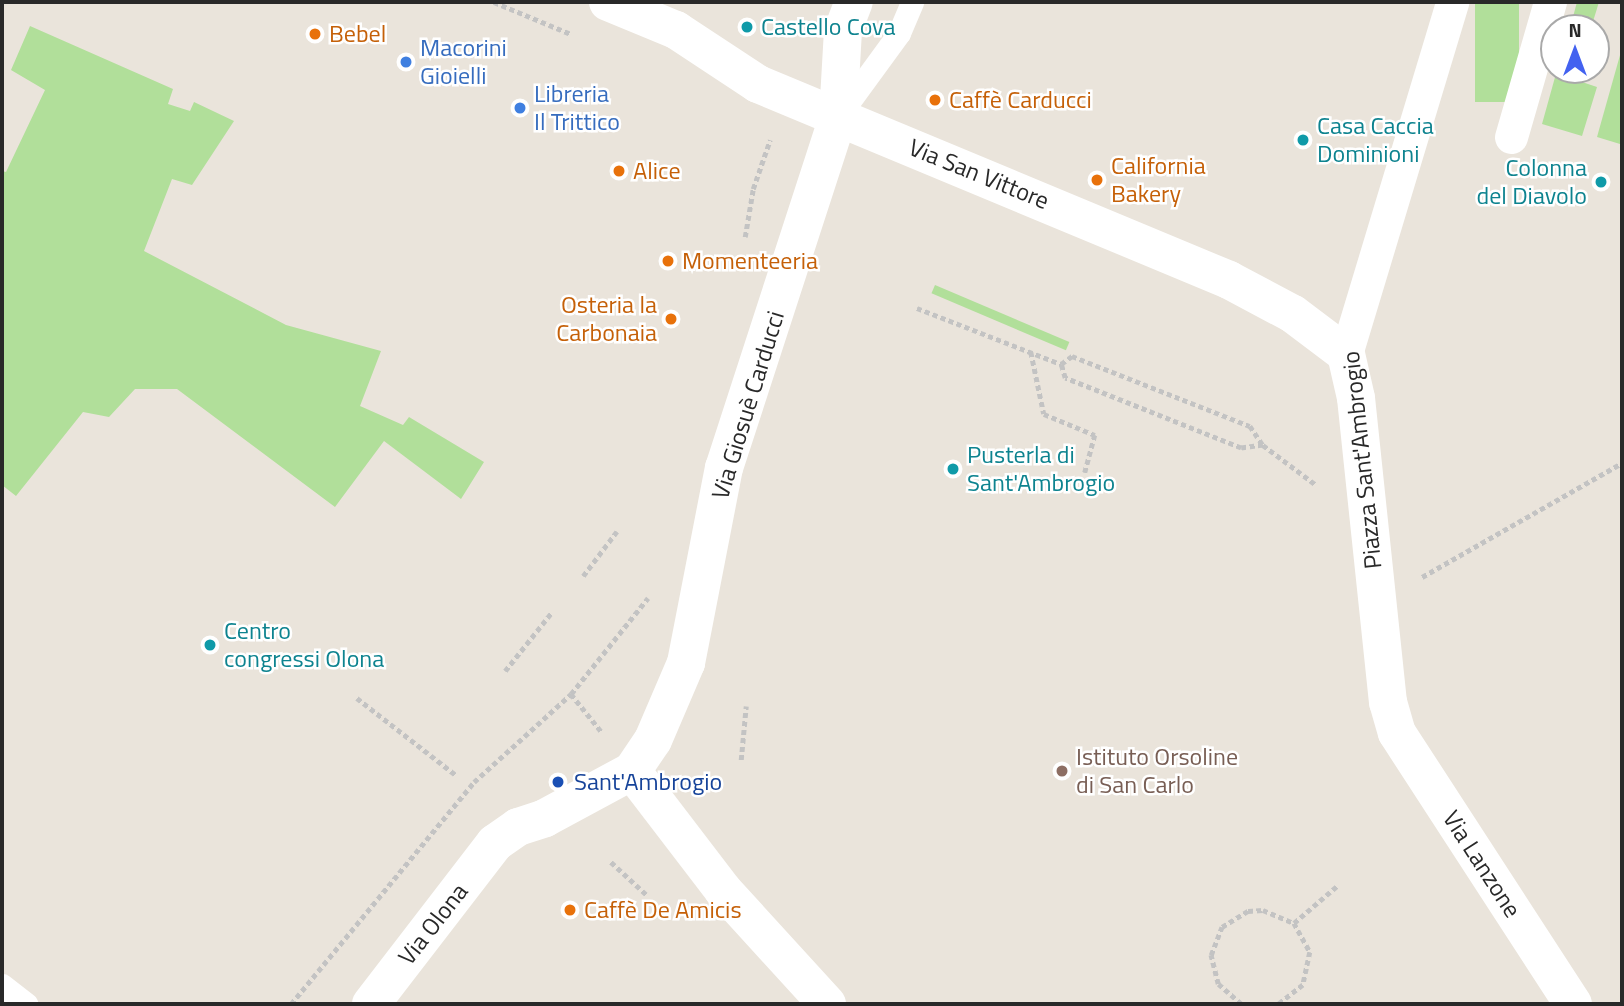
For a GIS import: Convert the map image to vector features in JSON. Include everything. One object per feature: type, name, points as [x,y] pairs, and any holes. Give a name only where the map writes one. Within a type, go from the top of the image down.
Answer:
[{"type":"street","name":"Via San Vittore","points":[[607,2],[676,30],[758,84],[1229,280],[1293,314],[1346,354]]},
{"type":"street","name":"Via Giosuè Carducci","points":[[632,771],[653,740],[686,663],[724,468],[838,117],[844,30],[854,2]]},
{"type":"street","name":"Piazza Sant'Ambrogio","points":[[1395,721],[1388,702],[1359,422],[1346,354],[1452,2]]},
{"type":"street","points":[[1511,137],[1550,2]]},
{"type":"street","name":"Via Lanzone","points":[[1395,721],[1397,733],[1573,1004]]},
{"type":"street","points":[[632,771],[723,890],[827,1004]]},
{"type":"street","name":"Via Olona","points":[[371,1004],[495,843],[518,827],[545,818],[632,771]]},
{"type":"lane","name":"Via Giosuè Carducci","points":[[838,117],[899,33],[912,2]]},
{"type":"lane","points":[[2,985],[26,1004]]},
{"type":"path","points":[[917,308],[1061,364]]},
{"type":"path","points":[[1030,351],[1044,414],[1095,435],[1085,473]]},
{"type":"path","points":[[1061,364],[1072,356],[1250,426],[1263,444],[1320,488]]},
{"type":"path","points":[[1061,364],[1065,378],[1241,448],[1263,444]]},
{"type":"path","points":[[1409,584],[1622,463]]},
{"type":"path","points":[[583,576],[617,531]]},
{"type":"path","points":[[505,671],[552,612]]},
{"type":"path","points":[[291,1004],[474,782],[571,694]]},
{"type":"path","points":[[357,698],[456,775]]},
{"type":"path","points":[[741,760],[746,706]]},
{"type":"path","points":[[611,862],[648,896]]},
{"type":"path","points":[[1294,923],[1338,885]]},
{"type":"path","points":[[1241,1004],[1218,984],[1212,970],[1211,955],[1222,927],[1248,911],[1262,910],[1294,923],[1304,936],[1309,970],[1303,985],[1279,1004]]},
{"type":"green space","points":[[1475,2],[1519,2],[1519,102],[1475,102]]},
{"type":"green space","points":[[1577,2],[1599,2],[1595,14],[1574,14]]},
{"type":"green space","points":[[30,26],[173,89],[168,104],[190,111],[194,102],[234,121],[192,185],[172,179],[144,251],[286,325],[381,351],[360,406],[403,425],[409,417],[484,462],[461,499],[384,441],[335,507],[177,389],[135,389],[109,417],[83,412],[16,496],[2,485],[2,171],[6,172],[45,90],[11,70]]},
{"type":"green space","points":[[1622,48],[1622,137],[1620,144],[1597,137]]},
{"type":"green space","points":[[1553,84],[1588,84],[1597,87],[1582,136],[1542,124]]},
{"type":"green space","points":[[935,285],[1069,342],[1066,350],[931,293]]},
{"type":"place","name":"Castello Cova","points":[[747,27]]},
{"type":"place","name":"Bebel","points":[[315,34]]},
{"type":"place","name":"Macorini Gioielli","points":[[406,62]]},
{"type":"place","name":"Caffè Carducci","points":[[935,100]]},
{"type":"place","name":"Libreria Il Trittico","points":[[520,108]]},
{"type":"place","name":"Casa Caccia Dominioni","points":[[1303,140]]},
{"type":"place","name":"Alice","points":[[619,171]]},
{"type":"place","name":"California Bakery","points":[[1097,180]]},
{"type":"place","name":"Colonna del Diavolo","points":[[1601,182]]},
{"type":"place","name":"Momenteeria","points":[[668,261]]},
{"type":"place","name":"Osteria la Carbonaia","points":[[671,319]]},
{"type":"place","name":"Pusterla di Sant'Ambrogio","points":[[953,469]]},
{"type":"place","name":"Centro congressi Olona","points":[[210,645]]},
{"type":"place","name":"Istituto Orsoline di San Carlo","points":[[1062,771]]},
{"type":"place","name":"Sant'Ambrogio","points":[[558,782]]},
{"type":"place","name":"Caffè De Amicis","points":[[570,910]]}]
